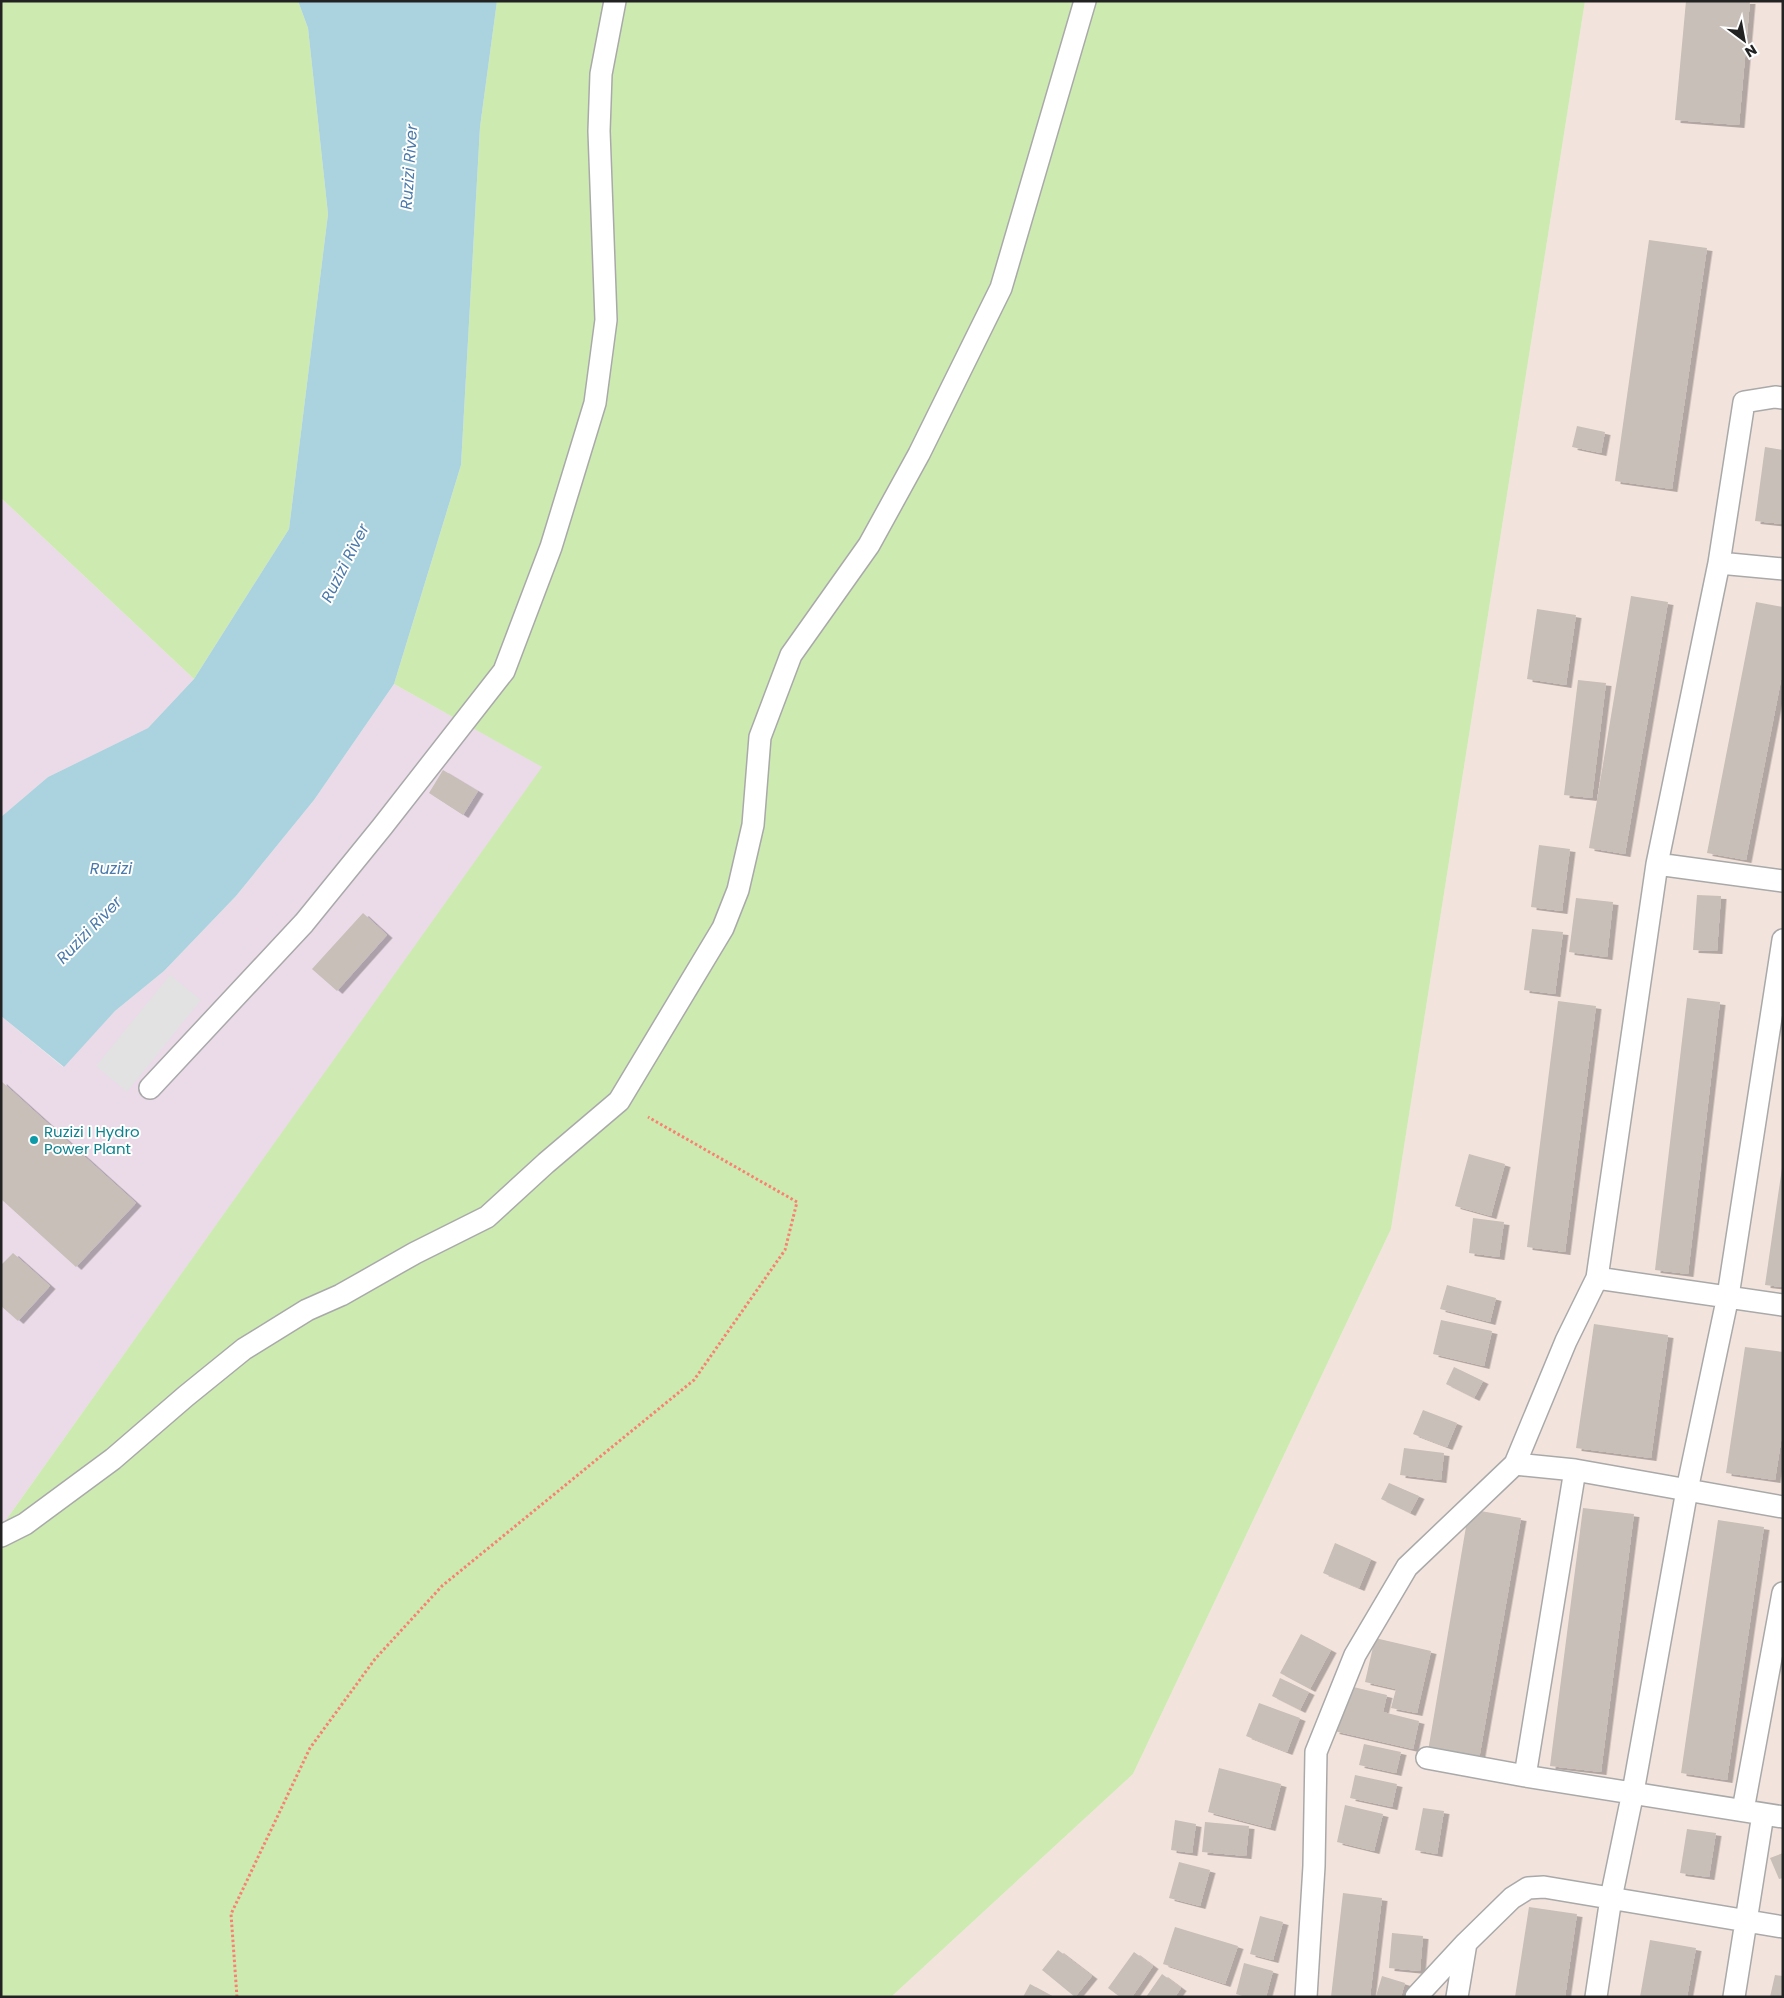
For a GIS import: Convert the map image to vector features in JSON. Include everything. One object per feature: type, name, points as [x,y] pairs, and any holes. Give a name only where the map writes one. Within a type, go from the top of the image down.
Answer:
[{"type":"lane","points":[[150,1088],[304,923],[382,828],[504,671],[551,547],[595,403],[606,320],[599,131],[601,74],[615,1]]},
{"type":"lane","points":[[1,1536],[25,1524],[113,1459],[244,1349],[307,1310],[341,1295],[415,1253],[486,1217],[546,1162],[619,1101],[723,928],[738,890],[753,825],[760,737],[791,655],[869,546],[919,454],[1001,288],[1085,1]]},
{"type":"lane","points":[[1306,1997],[1310,1964],[1314,1866],[1316,1752],[1355,1655],[1408,1567],[1515,1464],[1566,1341],[1597,1278],[1658,864],[1719,563],[1744,402],[1775,397],[1783,398]]},
{"type":"lane","points":[[1719,563],[1783,569]]},
{"type":"lane","points":[[1658,864],[1783,880]]},
{"type":"lane","points":[[1596,1997],[1611,1898],[1686,1490],[1728,1296],[1783,940]]},
{"type":"lane","points":[[1597,1278],[1783,1305]]},
{"type":"lane","points":[[1515,1464],[1574,1470],[1783,1507]]},
{"type":"lane","points":[[1524,1776],[1574,1470]]},
{"type":"lane","points":[[1734,1997],[1763,1814],[1783,1593]]},
{"type":"lane","points":[[1427,1758],[1524,1776],[1763,1814]]},
{"type":"lane","points":[[1416,1997],[1466,1943],[1512,1898],[1528,1888],[1544,1887],[1783,1927]]},
{"type":"lane","points":[[1457,1997],[1466,1943]]},
{"type":"path","points":[[237,1997],[231,1914],[310,1748],[375,1659],[442,1586],[694,1380],[785,1250],[798,1202],[619,1101]]},
{"type":"shaded area","points":[[1585,1],[1783,1],[1783,1997],[891,1997],[1133,1774],[1391,1229]]},
{"type":"shaded area","points":[[1,498],[194,679],[148,728],[48,777],[1,817]]},
{"type":"shaded area","points":[[394,684],[543,767],[1,1527],[1,1016],[63,1067],[115,1011],[164,971],[236,896],[314,800]]},
{"type":"shaded area","points":[[170,975],[201,1000],[127,1092],[96,1066]]},
{"type":"green space","points":[[1,1],[298,1],[308,28],[328,214],[289,529],[194,679],[1,498]]},
{"type":"green space","points":[[497,1],[1585,1],[1391,1229],[1133,1774],[891,1997],[1,1997],[1,1527],[542,767],[394,684],[461,465],[480,127]]},
{"type":"water","name":"Ruzizi","points":[[298,1],[497,1],[480,127],[461,465],[394,684],[314,800],[236,896],[164,971],[115,1011],[64,1067],[1,1016],[1,817],[48,777],[148,728],[194,679],[289,529],[328,214],[308,28]]},
{"type":"building","points":[[1686,1],[1750,1],[1739,125],[1675,120]]},
{"type":"building","points":[[1649,240],[1707,248],[1672,489],[1615,481]]},
{"type":"building","points":[[1577,426],[1605,432],[1601,453],[1572,447]]},
{"type":"building","points":[[1765,447],[1783,450],[1783,524],[1755,521]]},
{"type":"building","points":[[1631,596],[1668,602],[1625,854],[1589,848]]},
{"type":"building","points":[[1756,602],[1783,607],[1783,670],[1746,860],[1707,853]]},
{"type":"building","points":[[1537,609],[1576,615],[1566,685],[1527,679]]},
{"type":"building","points":[[1578,680],[1606,683],[1592,798],[1564,795]]},
{"type":"building","points":[[443,770],[478,791],[463,815],[429,793]]},
{"type":"building","points":[[1539,845],[1570,849],[1562,911],[1531,907]]},
{"type":"building","points":[[1697,895],[1721,896],[1717,951],[1693,950]]},
{"type":"building","points":[[1576,898],[1613,902],[1607,957],[1569,952]]},
{"type":"building","points":[[363,913],[387,935],[337,991],[312,969]]},
{"type":"building","points":[[1532,929],[1563,932],[1555,994],[1524,990]]},
{"type":"building","points":[[1687,998],[1720,1002],[1688,1274],[1655,1270]]},
{"type":"building","points":[[1558,1001],[1596,1006],[1565,1252],[1527,1247]]},
{"type":"building","name":"Ruzizi I Hydro Power Plant","points":[[1,1081],[136,1203],[76,1267],[1,1199]]},
{"type":"building","points":[[1469,1154],[1505,1164],[1491,1216],[1455,1206]]},
{"type":"building","points":[[1783,1168],[1783,1287],[1765,1285]]},
{"type":"building","points":[[1473,1218],[1504,1222],[1499,1257],[1469,1253]]},
{"type":"building","points":[[13,1253],[50,1286],[18,1321],[1,1306],[1,1265]]},
{"type":"building","points":[[1447,1285],[1496,1298],[1490,1322],[1440,1309]]},
{"type":"building","points":[[1441,1320],[1492,1331],[1484,1366],[1433,1354]]},
{"type":"building","points":[[1594,1324],[1668,1335],[1651,1458],[1576,1448]]},
{"type":"building","points":[[1745,1347],[1783,1352],[1783,1429],[1775,1480],[1726,1473]]},
{"type":"building","points":[[1454,1367],[1483,1381],[1474,1398],[1446,1384]]},
{"type":"building","points":[[1423,1410],[1457,1423],[1447,1447],[1413,1434]]},
{"type":"building","points":[[1404,1448],[1444,1453],[1441,1480],[1400,1475]]},
{"type":"building","points":[[1389,1483],[1419,1496],[1410,1513],[1381,1499]]},
{"type":"building","points":[[1583,1508],[1634,1514],[1601,1772],[1550,1766]]},
{"type":"building","points":[[1469,1509],[1521,1518],[1478,1765],[1427,1757]]},
{"type":"building","points":[[1718,1520],[1764,1527],[1727,1780],[1681,1773]]},
{"type":"building","points":[[1335,1543],[1371,1559],[1359,1588],[1323,1573]]},
{"type":"building","points":[[1301,1634],[1331,1650],[1310,1689],[1280,1673]]},
{"type":"building","points":[[1375,1638],[1431,1651],[1417,1713],[1391,1708],[1396,1689],[1365,1682]]},
{"type":"building","points":[[1280,1678],[1309,1692],[1300,1710],[1272,1696]]},
{"type":"building","points":[[1345,1685],[1387,1695],[1383,1712],[1419,1721],[1413,1749],[1334,1731]]},
{"type":"building","points":[[1259,1703],[1300,1718],[1287,1752],[1246,1736]]},
{"type":"building","points":[[1364,1744],[1401,1752],[1396,1773],[1359,1765]]},
{"type":"building","points":[[1219,1768],[1281,1784],[1270,1828],[1208,1812]]},
{"type":"building","points":[[1355,1775],[1397,1784],[1392,1807],[1350,1798]]},
{"type":"building","points":[[1345,1805],[1383,1814],[1374,1851],[1337,1842]]},
{"type":"building","points":[[1423,1808],[1444,1811],[1437,1854],[1415,1850]]},
{"type":"building","points":[[1175,1820],[1196,1824],[1192,1853],[1171,1850]]},
{"type":"building","points":[[1205,1822],[1249,1826],[1246,1856],[1202,1852]]},
{"type":"building","points":[[1687,1829],[1716,1833],[1709,1877],[1680,1873]]},
{"type":"building","points":[[1783,1853],[1783,1878],[1779,1879],[1770,1858]]},
{"type":"building","points":[[1179,1862],[1210,1870],[1200,1906],[1169,1898]]},
{"type":"building","points":[[1343,1893],[1382,1898],[1370,1997],[1331,1997]]},
{"type":"building","points":[[1529,1907],[1577,1914],[1565,1997],[1515,1997]]},
{"type":"building","points":[[1260,1916],[1283,1922],[1273,1960],[1250,1954]]},
{"type":"building","points":[[1175,1927],[1238,1946],[1225,1984],[1163,1964]]},
{"type":"building","points":[[1392,1933],[1423,1936],[1420,1971],[1389,1968]]},
{"type":"building","points":[[1650,1940],[1696,1948],[1687,1997],[1640,1997]]},
{"type":"building","points":[[1058,1950],[1092,1976],[1075,1997],[1042,1970]]},
{"type":"building","points":[[1134,1952],[1153,1966],[1132,1997],[1120,1997],[1108,1988]]},
{"type":"building","points":[[1244,1963],[1273,1971],[1266,1997],[1246,1997],[1236,1994]]},
{"type":"building","points":[[1162,1974],[1181,1988],[1175,1997],[1146,1997]]},
{"type":"building","points":[[1775,1975],[1783,1976],[1783,1997],[1770,1997]]},
{"type":"building","points":[[1382,1976],[1405,1983],[1401,1997],[1376,1996]]},
{"type":"building","points":[[1030,1984],[1054,1997],[1023,1997]]},
{"type":"place","name":"Ruzizi I Hydro Power Plant","points":[[34,1140]]},
{"type":"water label","name":"Ruzizi River","points":[[409,167]]},
{"type":"water label","name":"Ruzizi River","points":[[345,563]]},
{"type":"water label","name":"Ruzizi River","points":[[89,930]]}]
